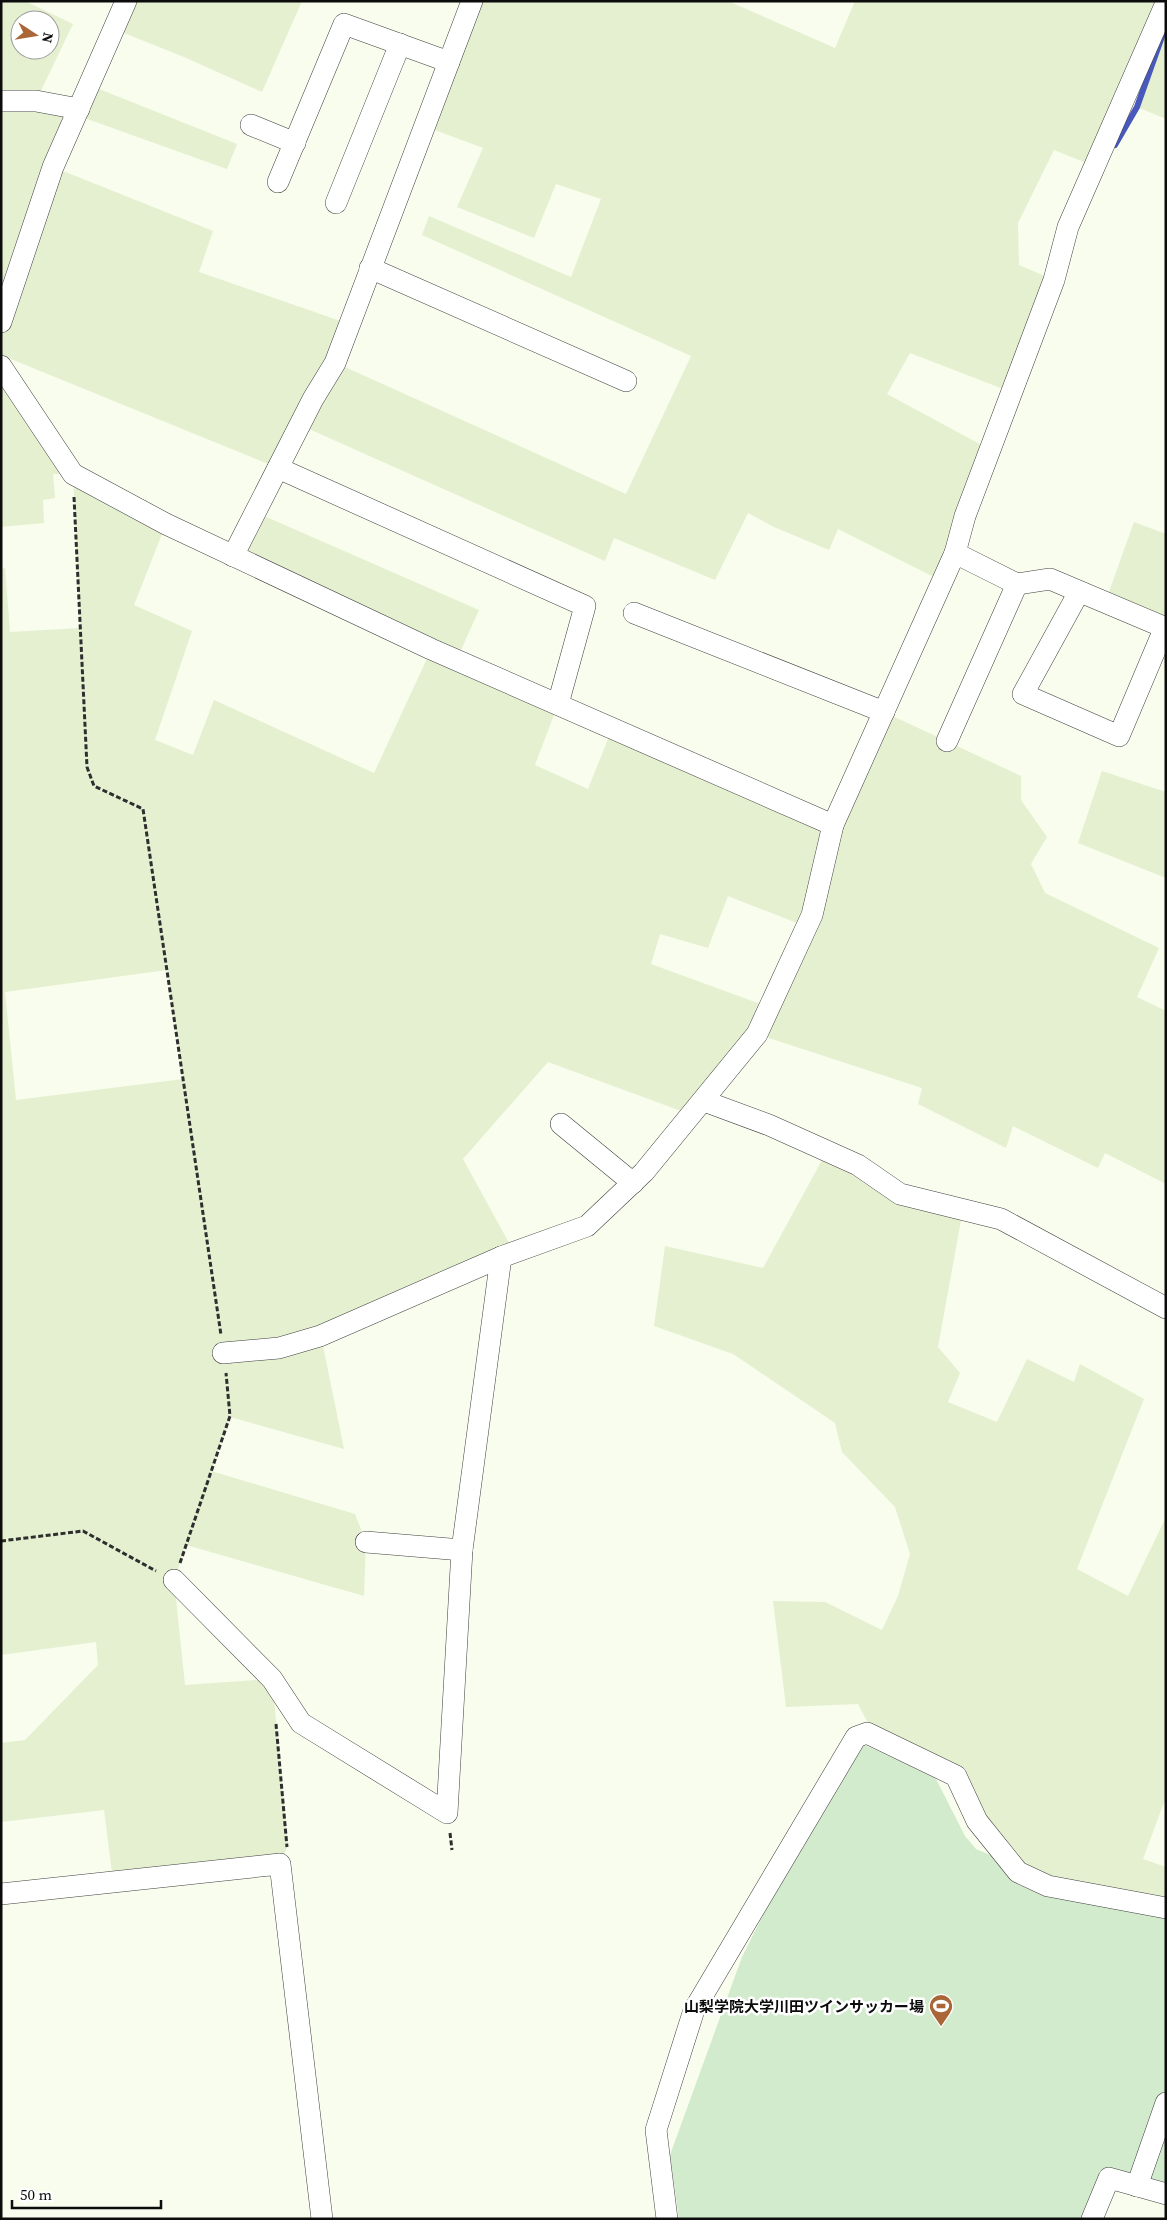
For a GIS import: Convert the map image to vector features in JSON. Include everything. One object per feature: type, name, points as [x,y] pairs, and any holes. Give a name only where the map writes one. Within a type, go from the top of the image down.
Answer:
[{"type":"street","points":[[1,322],[53,167],[126,1]]},
{"type":"street","points":[[233,556],[313,399],[335,363],[472,1]]},
{"type":"street","points":[[224,1353],[279,1348],[320,1336],[501,1257],[587,1226],[633,1183],[704,1101],[757,1034],[812,915],[833,825],[955,553],[968,508],[1054,280],[1068,227],[1166,3]]},
{"type":"street","points":[[278,182],[344,24],[449,62]]},
{"type":"street","points":[[336,203],[400,44]]},
{"type":"street","points":[[1,101],[36,101],[79,109]]},
{"type":"street","points":[[251,125],[294,143]]},
{"type":"street","points":[[370,268],[626,381]]},
{"type":"street","points":[[1,366],[73,474],[166,524],[456,661],[833,825]]},
{"type":"street","points":[[278,468],[585,606],[558,704]]},
{"type":"street","points":[[955,553],[1017,584],[1050,579],[1165,628],[1119,736],[1023,694],[1079,592]]},
{"type":"street","points":[[946,742],[1017,584]]},
{"type":"street","points":[[634,613],[884,712]]},
{"type":"street","points":[[704,1101],[769,1125],[858,1165],[900,1194],[1001,1219],[1166,1308]]},
{"type":"street","points":[[561,1124],[633,1183]]},
{"type":"street","points":[[174,1580],[272,1679],[301,1723],[447,1813],[462,1550],[501,1257]]},
{"type":"street","points":[[366,1542],[462,1550]]},
{"type":"street","points":[[667,2219],[656,2130],[694,2010],[856,1737],[867,1733],[956,1776],[977,1821],[1018,1872],[1048,1886],[1166,1908]]},
{"type":"street","points":[[1,1894],[280,1864],[322,2219]]},
{"type":"street","points":[[1137,2186],[1166,2103]]},
{"type":"street","points":[[1092,2219],[1109,2178],[1166,2194]]},
{"type":"path","points":[[1,1541],[83,1530],[174,1580],[230,1416],[224,1353],[143,809],[94,786],[87,766],[73,474]]},
{"type":"path","points":[[276,1718],[288,1845],[280,1864]]},
{"type":"green space","points":[[1,1],[25,1],[44,10],[10,10],[10,60],[56,60],[36,101],[79,109],[89,85],[237,144],[227,169],[76,115],[53,167],[213,231],[199,272],[349,324],[336,363],[626,494],[691,356],[422,235],[429,216],[571,277],[601,199],[556,184],[534,238],[457,207],[483,148],[424,126],[472,1],[728,1],[835,48],[855,1],[1166,1],[1094,166],[1054,150],[1018,223],[1019,265],[1054,280],[1011,392],[910,353],[887,394],[989,449],[942,581],[838,529],[829,550],[774,527],[748,513],[715,580],[614,538],[605,561],[300,425],[278,468],[1,355]]},
{"type":"green space","points":[[126,1],[302,1],[262,92],[184,57],[114,29]]},
{"type":"green space","points":[[60,18],[73,24],[60,51]]},
{"type":"green space","points":[[1166,26],[1166,119],[1137,107],[1154,64]]},
{"type":"green space","points":[[1,366],[73,473],[166,524],[134,605],[192,631],[155,740],[193,755],[214,700],[374,773],[431,650],[233,556],[255,512],[479,610],[456,661],[558,704],[535,765],[588,789],[612,729],[833,825],[884,712],[1021,776],[1021,800],[1047,837],[1031,864],[1045,893],[1159,948],[1137,997],[1166,1011],[1166,1184],[1105,1153],[1098,1168],[1013,1126],[1006,1148],[918,1104],[922,1088],[757,1034],[692,1115],[548,1062],[463,1159],[514,1252],[321,1336],[344,1449],[230,1417],[211,1471],[355,1514],[366,1542],[364,1596],[186,1545],[174,1580],[185,1685],[272,1679],[288,1845],[280,1864],[113,1881],[104,1810],[1,1822],[1,1743],[25,1740],[98,1665],[96,1642],[1,1655],[1,569],[5,568],[10,632],[80,628],[73,474],[53,474],[55,498],[43,500],[44,523],[1,527]],"holes":[[[728,896],[807,927],[769,1007],[651,964],[660,934],[708,948]],[[167,970],[183,1079],[16,1100],[5,992]]]},
{"type":"green space","points":[[1134,522],[1166,534],[1166,628],[1105,603]]},
{"type":"green space","points":[[1102,771],[1166,792],[1166,878],[1078,843]]},
{"type":"green space","points":[[827,1151],[963,1209],[938,1347],[960,1373],[948,1402],[997,1422],[1027,1359],[1074,1382],[1080,1364],[1144,1399],[1077,1569],[1128,1596],[1166,1517],[1166,1797],[1143,1859],[1166,1867],[1166,1899],[1024,1871],[981,1809],[868,1723],[858,1704],[786,1707],[773,1601],[825,1602],[882,1630],[898,1596],[910,1554],[895,1507],[842,1452],[835,1423],[733,1354],[654,1326],[665,1246],[763,1268]]},
{"type":"green space","name":"山梨学院大学川田ツインサッカー場","points":[[858,1742],[935,1777],[965,1836],[976,1849],[1000,1859],[1015,1880],[1166,1913],[1166,2191],[1105,2169],[1083,2219],[679,2219],[670,2155],[742,1957],[779,1883]]},
{"type":"waterway","points":[[1115,145],[1137,107],[1164,31]]},
{"type":"place","name":"山梨学院大学川田ツインサッカー場","points":[[941,2027]]}]
